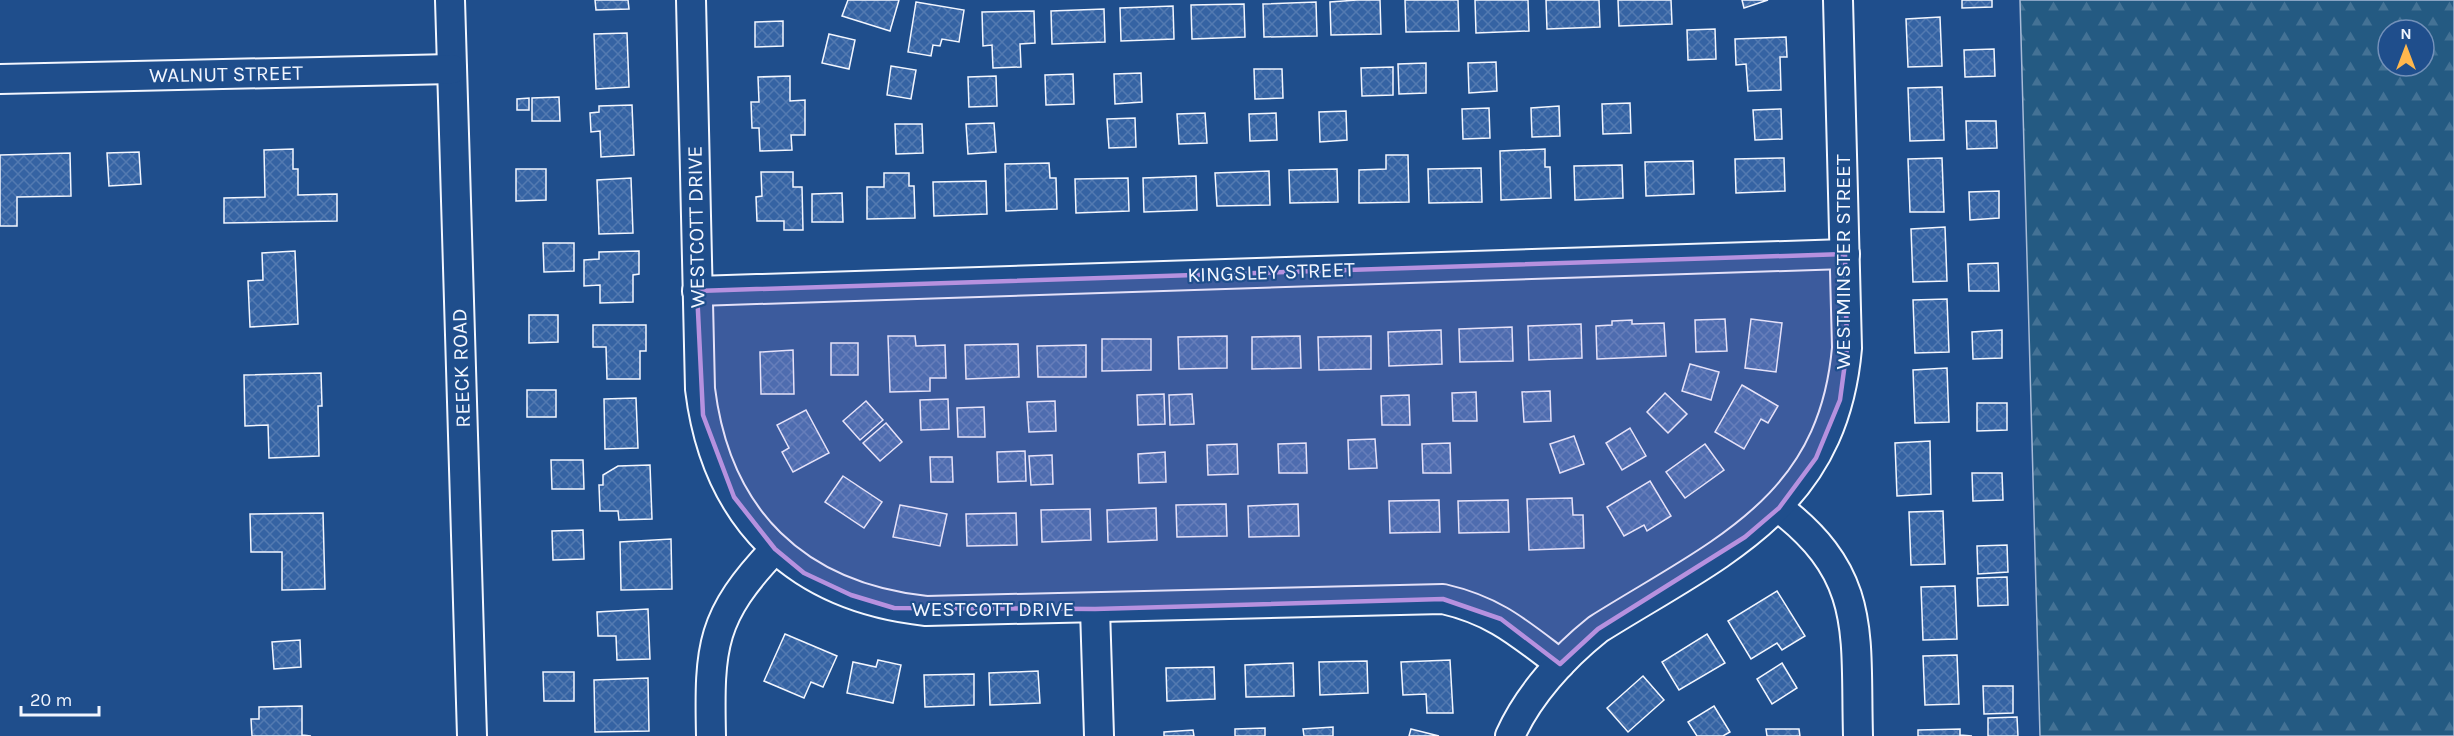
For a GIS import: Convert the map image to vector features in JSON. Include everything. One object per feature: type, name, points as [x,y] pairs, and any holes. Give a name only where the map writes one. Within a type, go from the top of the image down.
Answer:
[{"type":"street","name":"REECK ROAD","points":[[450,0],[472,736]]},
{"type":"street","name":"WESTCOTT DRIVE","points":[[691,0],[700,389],[710,441],[734,497],[775,549],[804,573],[851,595],[894,608],[926,611],[1095,609],[1326,600],[1443,599],[1470,605],[1501,619],[1560,664]]},
{"type":"street","name":"WESTMINSTER STREET","points":[[1510,736],[1534,697],[1560,664],[1598,629],[1745,537],[1779,508],[1816,458],[1832,426],[1840,400],[1847,348],[1838,0]]},
{"type":"street","name":"WALNUT STREET","points":[[0,79],[452,69]]},
{"type":"street","name":"KINGSLEY STREET","points":[[697,291],[1845,254]]},
{"type":"street","points":[[1779,508],[1806,529],[1830,557],[1846,587],[1855,621],[1858,736]]},
{"type":"street","points":[[711,736],[710,672],[715,639],[728,608],[750,575],[775,549]]},
{"type":"street","points":[[1095,609],[1099,736]]},
{"type":"highlighted area","points":[[1845,254],[1847,348],[1840,400],[1816,458],[1779,508],[1745,537],[1598,629],[1560,664],[1501,619],[1443,599],[1095,609],[894,608],[851,595],[804,573],[775,549],[734,497],[703,415],[697,291]]},
{"type":"green space","points":[[2020,0],[2454,0],[2454,736],[2040,736]]},
{"type":"building","points":[[595,0],[628,0],[629,9],[596,10]]},
{"type":"building","points":[[848,0],[899,0],[890,31],[842,16]]},
{"type":"building","points":[[1380,0],[1381,34],[1331,35],[1330,2]]},
{"type":"building","points":[[1405,0],[1458,0],[1459,31],[1406,32]]},
{"type":"building","points":[[1475,0],[1528,0],[1529,31],[1476,33]]},
{"type":"building","points":[[1546,0],[1599,0],[1600,27],[1547,29]]},
{"type":"building","points":[[1618,0],[1671,0],[1672,24],[1619,26]]},
{"type":"building","points":[[1742,0],[1768,0],[1744,8]]},
{"type":"building","points":[[1962,0],[1992,0],[1992,7],[1962,8]]},
{"type":"building","points":[[916,2],[964,10],[959,42],[942,39],[940,46],[933,45],[931,56],[908,52]]},
{"type":"building","points":[[1316,2],[1317,36],[1264,37],[1263,4]]},
{"type":"building","points":[[1244,4],[1245,37],[1192,39],[1191,5]]},
{"type":"building","points":[[1173,6],[1174,39],[1121,41],[1120,8]]},
{"type":"building","points":[[1104,9],[1105,42],[1052,44],[1051,11]]},
{"type":"building","points":[[1034,11],[1035,43],[1020,44],[1021,67],[993,68],[992,45],[983,46],[982,12]]},
{"type":"building","points":[[1940,17],[1942,66],[1908,67],[1906,19]]},
{"type":"building","points":[[783,21],[783,46],[755,47],[755,22]]},
{"type":"building","points":[[1715,29],[1716,59],[1688,60],[1687,30]]},
{"type":"building","points":[[627,33],[629,87],[596,89],[594,34]]},
{"type":"building","points":[[829,34],[855,40],[849,69],[822,63]]},
{"type":"building","points":[[1786,37],[1787,57],[1780,57],[1781,90],[1748,91],[1746,64],[1736,65],[1735,39]]},
{"type":"building","points":[[1994,49],[1995,76],[1965,77],[1964,50]]},
{"type":"building","points":[[1496,62],[1497,91],[1469,93],[1468,63]]},
{"type":"building","points":[[1426,63],[1426,93],[1399,94],[1398,64]]},
{"type":"building","points":[[891,66],[916,70],[911,99],[887,95]]},
{"type":"building","points":[[1393,67],[1393,95],[1362,96],[1361,68]]},
{"type":"building","points":[[1254,69],[1282,69],[1283,98],[1255,99]]},
{"type":"building","points":[[1141,73],[1142,102],[1115,104],[1114,74]]},
{"type":"building","points":[[1073,74],[1074,104],[1046,105],[1045,75]]},
{"type":"building","points":[[790,76],[790,101],[805,100],[805,135],[791,135],[792,150],[760,151],[759,128],[752,128],[751,102],[759,102],[758,77]]},
{"type":"building","points":[[996,76],[997,106],[969,107],[968,77]]},
{"type":"building","points":[[1942,87],[1944,140],[1910,141],[1908,88]]},
{"type":"building","points":[[559,97],[560,121],[532,121],[532,98]]},
{"type":"building","points":[[529,98],[529,110],[517,110],[517,99]]},
{"type":"building","points":[[1630,103],[1631,133],[1603,134],[1602,104]]},
{"type":"building","points":[[632,105],[634,155],[601,157],[600,131],[591,132],[590,113],[599,112],[599,106]]},
{"type":"building","points":[[1559,106],[1560,136],[1532,137],[1531,108]]},
{"type":"building","points":[[1489,108],[1490,138],[1463,139],[1462,109]]},
{"type":"building","points":[[1781,109],[1782,139],[1755,140],[1753,110]]},
{"type":"building","points":[[1346,111],[1347,140],[1320,142],[1319,112]]},
{"type":"building","points":[[1205,113],[1207,143],[1179,144],[1177,114]]},
{"type":"building","points":[[1276,113],[1277,140],[1250,141],[1249,114]]},
{"type":"building","points":[[1135,118],[1136,147],[1109,148],[1107,119]]},
{"type":"building","points":[[1966,121],[1996,121],[1997,148],[1967,149]]},
{"type":"building","points":[[994,123],[996,152],[968,154],[966,124]]},
{"type":"building","points":[[895,124],[922,124],[923,153],[896,154]]},
{"type":"building","points":[[293,149],[293,169],[298,169],[298,195],[337,194],[337,221],[224,223],[224,198],[265,197],[264,150]]},
{"type":"building","points":[[1545,149],[1545,167],[1550,167],[1551,198],[1501,200],[1500,151]]},
{"type":"building","points":[[139,152],[141,184],[109,186],[107,153]]},
{"type":"building","points":[[70,153],[71,196],[17,197],[17,226],[0,226],[0,155]]},
{"type":"building","points":[[1386,155],[1408,155],[1409,202],[1359,203],[1359,170],[1386,169]]},
{"type":"building","points":[[1784,158],[1785,191],[1736,193],[1735,159]]},
{"type":"building","points":[[1942,158],[1944,212],[1910,212],[1908,159]]},
{"type":"building","points":[[1693,161],[1694,194],[1646,196],[1645,162]]},
{"type":"building","points":[[1049,163],[1050,178],[1056,178],[1057,209],[1006,211],[1005,164]]},
{"type":"building","points":[[1622,165],[1623,198],[1575,200],[1574,166]]},
{"type":"building","points":[[1481,168],[1482,202],[1429,203],[1428,169]]},
{"type":"building","points":[[516,169],[546,169],[546,200],[516,201]]},
{"type":"building","points":[[1337,169],[1338,202],[1290,203],[1289,170]]},
{"type":"building","points":[[1269,171],[1270,205],[1217,206],[1215,173]]},
{"type":"building","points":[[761,172],[793,172],[793,187],[802,187],[803,230],[784,230],[784,221],[757,221],[756,197],[762,196]]},
{"type":"building","points":[[884,173],[909,173],[909,186],[914,186],[915,218],[867,219],[867,187],[884,187]]},
{"type":"building","points":[[1196,176],[1197,210],[1144,212],[1143,178]]},
{"type":"building","points":[[631,178],[633,233],[599,234],[597,180]]},
{"type":"building","points":[[1128,178],[1129,211],[1076,213],[1075,179]]},
{"type":"building","points":[[986,181],[987,214],[934,216],[933,182]]},
{"type":"building","points":[[1999,191],[1999,218],[1970,220],[1969,192]]},
{"type":"building","points":[[842,193],[843,222],[812,222],[812,194]]},
{"type":"building","points":[[1945,227],[1947,281],[1913,282],[1911,229]]},
{"type":"building","points":[[543,243],[574,243],[574,271],[544,272]]},
{"type":"building","points":[[295,251],[298,324],[250,327],[248,281],[263,280],[262,253]]},
{"type":"building","points":[[639,251],[639,274],[633,275],[633,302],[600,303],[600,285],[584,286],[584,260],[599,259],[599,252]]},
{"type":"building","points":[[1998,263],[1999,291],[1969,291],[1968,264]]},
{"type":"building","points":[[1947,299],[1949,352],[1915,353],[1913,300]]},
{"type":"building","points":[[529,315],[558,315],[558,342],[529,343]]},
{"type":"building","points":[[1725,319],[1727,351],[1696,352],[1695,320]]},
{"type":"building","points":[[1751,319],[1782,323],[1776,372],[1745,368]]},
{"type":"building","points":[[1632,320],[1632,324],[1664,323],[1666,356],[1597,359],[1596,326],[1612,325],[1612,321]]},
{"type":"building","points":[[1581,324],[1582,358],[1529,360],[1528,326]]},
{"type":"building","points":[[593,325],[646,325],[646,351],[640,351],[640,379],[607,379],[606,347],[593,347]]},
{"type":"building","points":[[1512,327],[1513,361],[1460,362],[1459,329]]},
{"type":"building","points":[[1441,330],[1442,364],[1389,366],[1388,332]]},
{"type":"building","points":[[2002,330],[2002,358],[1973,359],[1972,332]]},
{"type":"building","points":[[888,336],[915,336],[916,346],[945,345],[946,378],[930,378],[930,391],[890,392]]},
{"type":"building","points":[[1227,336],[1227,368],[1179,369],[1178,337]]},
{"type":"building","points":[[1300,336],[1301,368],[1252,369],[1252,337]]},
{"type":"building","points":[[1371,336],[1371,369],[1319,370],[1318,337]]},
{"type":"building","points":[[1102,339],[1151,339],[1151,370],[1102,371]]},
{"type":"building","points":[[831,343],[858,343],[858,375],[831,375]]},
{"type":"building","points":[[1018,344],[1019,377],[966,379],[965,345]]},
{"type":"building","points":[[1086,345],[1086,377],[1038,377],[1037,346]]},
{"type":"building","points":[[793,350],[794,394],[761,394],[760,352]]},
{"type":"building","points":[[1690,364],[1719,372],[1711,400],[1682,391]]},
{"type":"building","points":[[1947,368],[1949,422],[1915,423],[1913,370]]},
{"type":"building","points":[[321,373],[322,406],[318,406],[319,456],[269,458],[268,425],[245,426],[244,375]]},
{"type":"building","points":[[1742,385],[1778,406],[1768,423],[1761,419],[1744,449],[1715,432]]},
{"type":"building","points":[[527,390],[556,390],[556,417],[527,417]]},
{"type":"building","points":[[1550,391],[1551,421],[1524,422],[1522,392]]},
{"type":"building","points":[[1476,392],[1477,421],[1453,421],[1452,393]]},
{"type":"building","points":[[1665,393],[1687,414],[1668,433],[1647,412]]},
{"type":"building","points":[[1164,394],[1165,424],[1138,425],[1137,395]]},
{"type":"building","points":[[1192,394],[1194,424],[1170,425],[1169,395]]},
{"type":"building","points":[[1409,395],[1410,425],[1382,425],[1381,396]]},
{"type":"building","points":[[636,398],[638,448],[605,449],[604,399]]},
{"type":"building","points":[[948,399],[949,429],[921,430],[920,400]]},
{"type":"building","points":[[866,401],[883,420],[860,440],[843,421]]},
{"type":"building","points":[[1055,401],[1056,431],[1029,432],[1027,402]]},
{"type":"building","points":[[1977,403],[2007,403],[2007,430],[1977,431]]},
{"type":"building","points":[[984,407],[985,437],[958,437],[957,408]]},
{"type":"building","points":[[806,410],[829,453],[793,472],[782,452],[789,448],[777,425]]},
{"type":"building","points":[[886,423],[902,442],[880,461],[863,443]]},
{"type":"building","points":[[1630,428],[1646,456],[1622,470],[1606,443]]},
{"type":"building","points":[[1574,436],[1584,464],[1560,473],[1550,444]]},
{"type":"building","points":[[1375,439],[1377,468],[1349,469],[1348,440]]},
{"type":"building","points":[[1930,441],[1931,494],[1897,496],[1895,443]]},
{"type":"building","points":[[1306,443],[1307,473],[1279,473],[1278,444]]},
{"type":"building","points":[[1450,443],[1451,473],[1423,473],[1422,444]]},
{"type":"building","points":[[1237,444],[1238,474],[1208,475],[1207,445]]},
{"type":"building","points":[[1705,444],[1724,470],[1685,498],[1666,472]]},
{"type":"building","points":[[1025,451],[1026,481],[998,482],[997,452]]},
{"type":"building","points":[[1165,452],[1166,482],[1139,483],[1138,454]]},
{"type":"building","points":[[1052,455],[1053,484],[1031,485],[1029,456]]},
{"type":"building","points":[[930,457],[952,457],[953,482],[931,482]]},
{"type":"building","points":[[551,460],[583,460],[584,489],[552,489]]},
{"type":"building","points":[[650,465],[652,519],[619,520],[618,511],[600,511],[599,485],[603,485],[603,475],[618,466]]},
{"type":"building","points":[[1972,473],[2002,473],[2003,500],[1973,501]]},
{"type":"building","points":[[843,476],[882,502],[864,528],[825,502]]},
{"type":"building","points":[[1650,481],[1671,516],[1647,531],[1644,525],[1624,536],[1607,507]]},
{"type":"building","points":[[1572,498],[1573,515],[1583,515],[1584,548],[1529,550],[1527,499]]},
{"type":"building","points":[[1439,500],[1440,532],[1390,533],[1389,501]]},
{"type":"building","points":[[1508,500],[1509,532],[1459,533],[1458,501]]},
{"type":"building","points":[[1226,504],[1227,536],[1177,537],[1176,505]]},
{"type":"building","points":[[1298,504],[1299,536],[1249,537],[1248,506]]},
{"type":"building","points":[[900,505],[947,514],[940,546],[893,537]]},
{"type":"building","points":[[1156,508],[1157,540],[1108,542],[1107,510]]},
{"type":"building","points":[[1090,509],[1091,540],[1042,542],[1041,510]]},
{"type":"building","points":[[1943,511],[1945,564],[1911,565],[1909,512]]},
{"type":"building","points":[[323,513],[325,589],[282,590],[282,552],[251,552],[250,514]]},
{"type":"building","points":[[1016,513],[1017,545],[967,546],[966,514]]},
{"type":"building","points":[[583,530],[584,559],[553,560],[552,531]]},
{"type":"building","points":[[671,539],[672,589],[621,590],[620,542]]},
{"type":"building","points":[[2007,545],[2008,572],[1978,574],[1977,546]]},
{"type":"building","points":[[2007,577],[2008,605],[1978,606],[1977,578]]},
{"type":"building","points":[[1955,586],[1957,639],[1923,640],[1921,587]]},
{"type":"building","points":[[1777,591],[1805,636],[1782,650],[1777,643],[1751,659],[1728,621]]},
{"type":"building","points":[[648,609],[650,659],[617,660],[616,636],[598,636],[597,612]]},
{"type":"building","points":[[785,634],[837,656],[823,687],[811,682],[804,698],[764,681]]},
{"type":"building","points":[[1707,634],[1725,663],[1679,690],[1662,662]]},
{"type":"building","points":[[300,640],[301,667],[274,669],[272,642]]},
{"type":"building","points":[[1957,655],[1959,704],[1925,705],[1923,656]]},
{"type":"building","points":[[878,660],[901,665],[893,703],[847,693],[853,662],[876,667]]},
{"type":"building","points":[[1450,660],[1453,713],[1427,713],[1426,694],[1403,695],[1401,662]]},
{"type":"building","points":[[1367,661],[1368,693],[1320,695],[1319,662]]},
{"type":"building","points":[[1293,663],[1294,696],[1246,697],[1245,665]]},
{"type":"building","points":[[1782,663],[1797,688],[1772,704],[1757,679]]},
{"type":"building","points":[[1214,667],[1215,699],[1167,701],[1166,668]]},
{"type":"building","points":[[1038,671],[1040,703],[990,705],[989,673]]},
{"type":"building","points":[[543,672],[574,672],[574,701],[544,701]]},
{"type":"building","points":[[974,674],[974,705],[925,707],[924,675]]},
{"type":"building","points":[[1643,676],[1664,700],[1628,732],[1607,708]]},
{"type":"building","points":[[648,678],[649,731],[595,732],[594,680]]},
{"type":"building","points":[[1983,686],[2013,686],[2013,713],[1984,714]]},
{"type":"building","points":[[302,706],[302,735],[311,736],[252,736],[251,719],[259,719],[259,707]]},
{"type":"building","points":[[1714,706],[1730,732],[1723,736],[1697,736],[1688,722]]},
{"type":"building","points":[[2017,717],[2018,736],[1988,736],[1988,718]]},
{"type":"building","points":[[1333,727],[1333,736],[1304,736],[1303,729]]},
{"type":"building","points":[[1265,728],[1265,736],[1235,736],[1235,729]]},
{"type":"building","points":[[1411,729],[1439,736],[1409,736]]},
{"type":"building","points":[[1766,729],[1799,729],[1800,736],[1767,736]]},
{"type":"building","points":[[1960,729],[1960,735],[1972,736],[1918,736],[1918,730]]},
{"type":"building","points":[[1193,730],[1194,736],[1164,736],[1164,732]]}]
